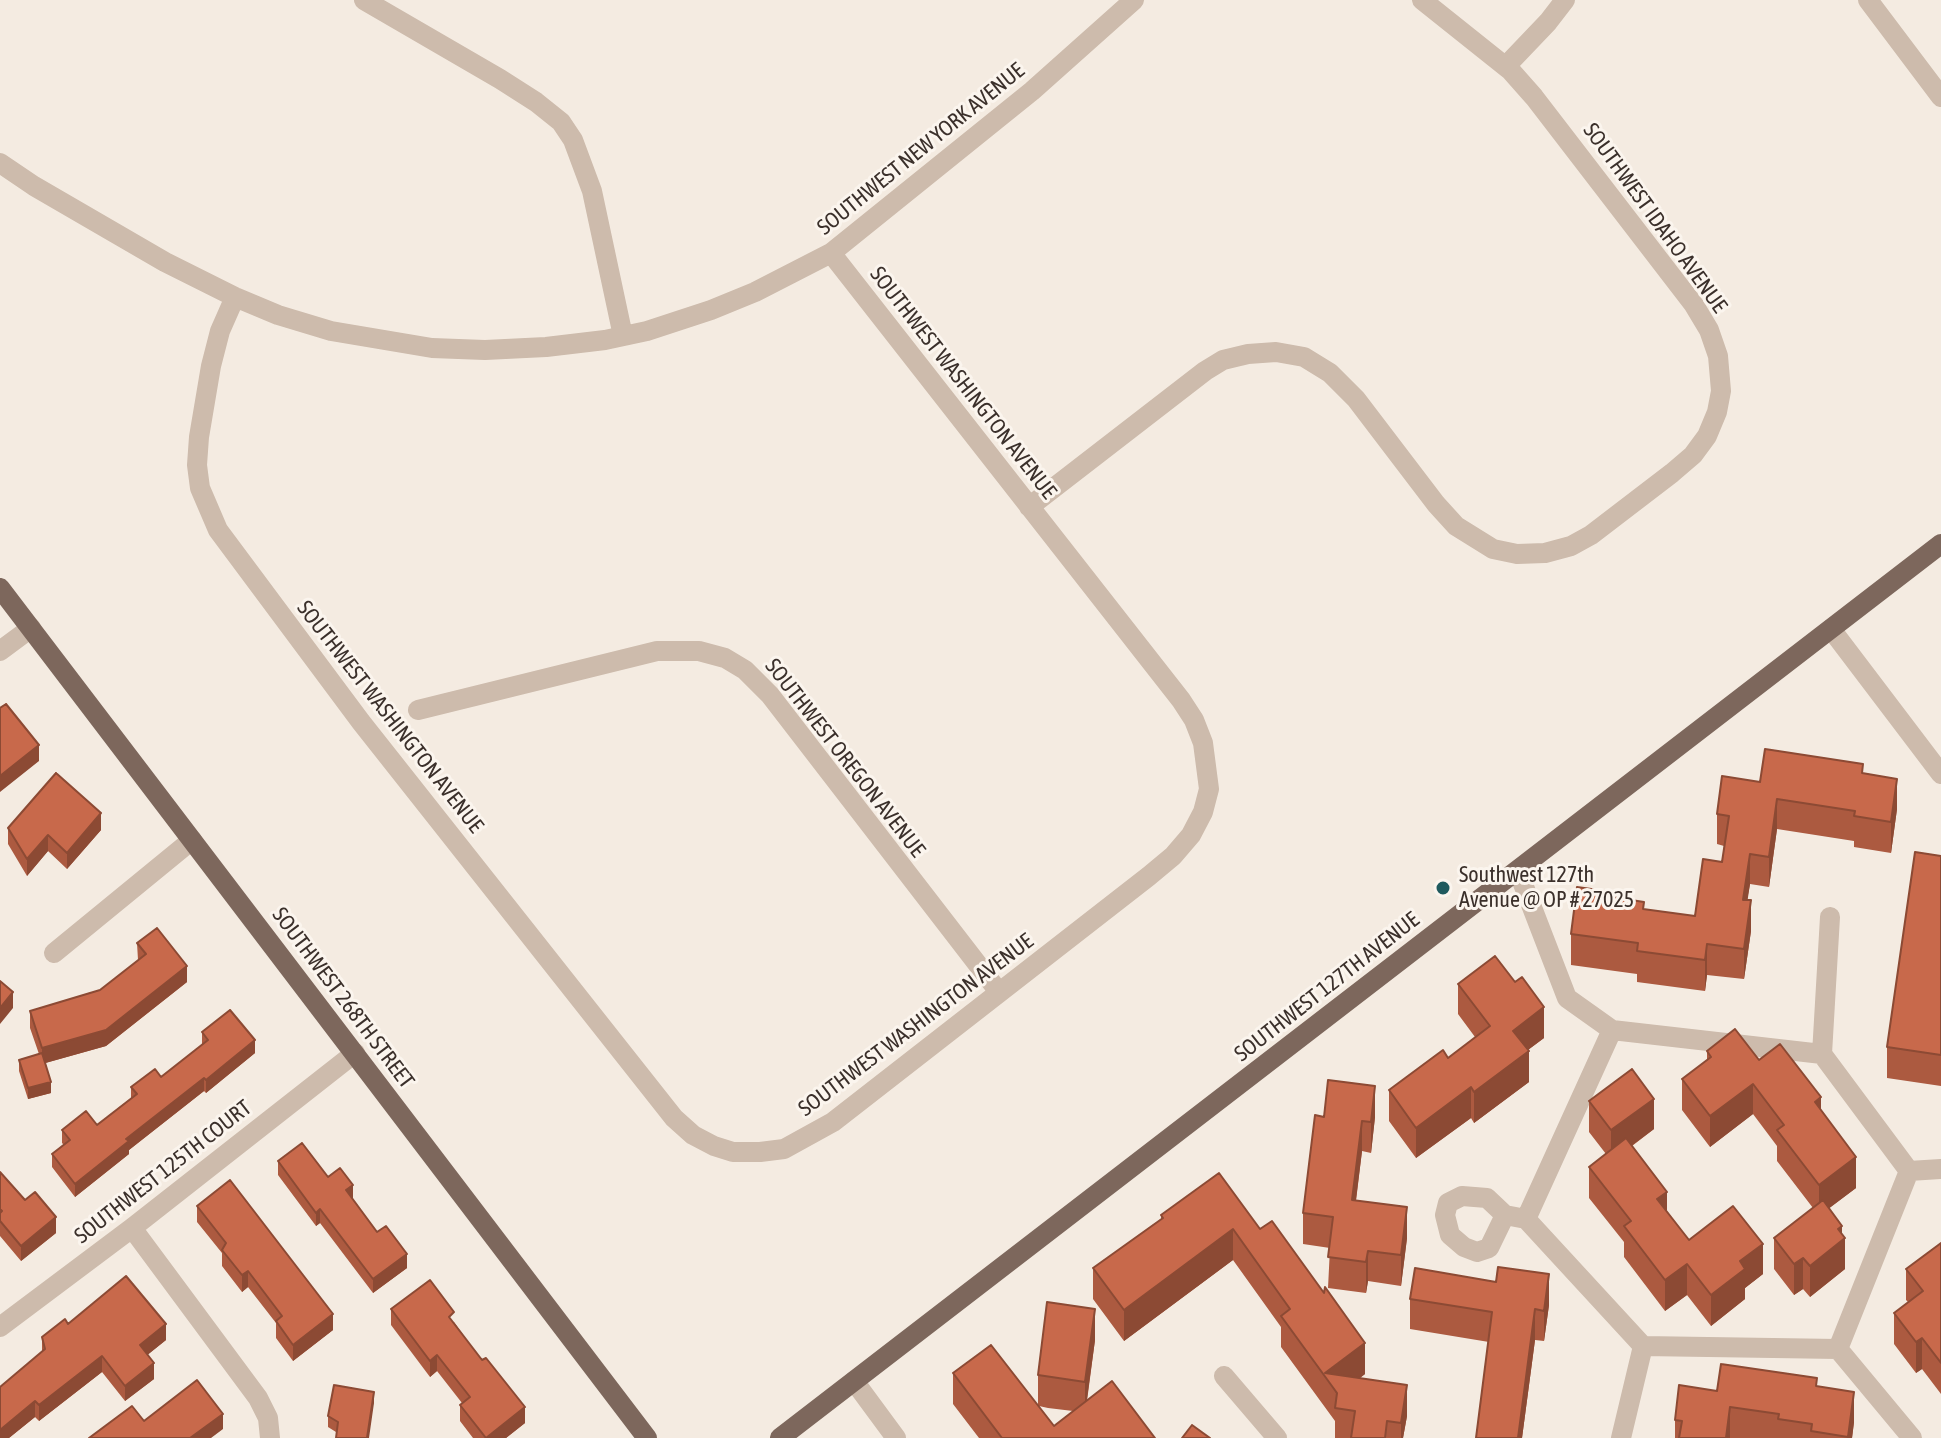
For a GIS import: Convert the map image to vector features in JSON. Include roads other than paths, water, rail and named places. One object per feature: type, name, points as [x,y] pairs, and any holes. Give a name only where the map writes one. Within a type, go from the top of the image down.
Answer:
[{"type":"main road","name":"SOUTHWEST 127TH AVENUE","points":[[780,1438],[1941,544]]},
{"type":"main road","name":"SOUTHWEST 268TH STREET","points":[[0,588],[647,1438]]},
{"type":"street","points":[[364,0],[500,79],[561,122],[573,140],[592,191],[623,336]]},
{"type":"street","name":"SOUTHWEST NEW YORK AVENUE","points":[[0,163],[140,248],[235,297],[278,315],[331,331],[432,348],[485,350],[546,347],[623,336],[647,331],[755,292],[831,253],[990,126],[1134,0]]},
{"type":"street","name":"SOUTHWEST IDAHO AVENUE","points":[[1029,507],[1205,371],[1223,360],[1248,354],[1276,352],[1304,357],[1330,373],[1356,399],[1436,504],[1465,532],[1493,549],[1517,554],[1545,553],[1571,546],[1615,518],[1693,455],[1707,436],[1717,412],[1721,391],[1718,356],[1709,330],[1694,305],[1534,97],[1506,66],[1422,0]]},
{"type":"street","points":[[1506,66],[1541,31],[1565,0]]},
{"type":"street","points":[[1868,0],[1941,97]]},
{"type":"street","name":"SOUTHWEST WASHINGTON AVENUE","points":[[235,297],[217,342],[199,437],[197,465],[200,488],[218,530],[361,722],[674,1118],[693,1135],[714,1146],[733,1152],[760,1152],[784,1149],[833,1122],[1173,856],[1191,835],[1203,812],[1209,789],[1208,764],[1194,720],[831,253]]},
{"type":"street","points":[[0,651],[31,628]]},
{"type":"street","points":[[1831,629],[1941,774]]},
{"type":"street","name":"SOUTHWEST OREGON AVENUE","points":[[418,710],[657,651],[699,651],[725,658],[745,670],[770,695],[999,992]]},
{"type":"street","points":[[54,953],[192,840]]},
{"type":"street","points":[[1518,871],[1567,998],[1612,1030],[1822,1054]]},
{"type":"street","points":[[1830,917],[1822,1054],[1909,1171]]},
{"type":"street","points":[[1526,1219],[1612,1030]]},
{"type":"street","name":"SOUTHWEST 125TH COURT","points":[[2,1321],[132,1228],[355,1053]]},
{"type":"street","points":[[1909,1171],[1941,1169]]},
{"type":"street","points":[[1838,1349],[1909,1171]]},
{"type":"street","points":[[1505,1215],[1526,1219],[1643,1346],[1838,1349],[1912,1438]]},
{"type":"street","points":[[132,1228],[258,1398],[268,1418],[270,1436]]},
{"type":"street","points":[[1621,1438],[1643,1346]]},
{"type":"street","points":[[1224,1376],[1277,1438]]},
{"type":"street","points":[[854,1381],[896,1438]]},
{"type":"place","name":"Southwest 127th Avenue @ OP # 27025","points":[[1443,888]]}]
